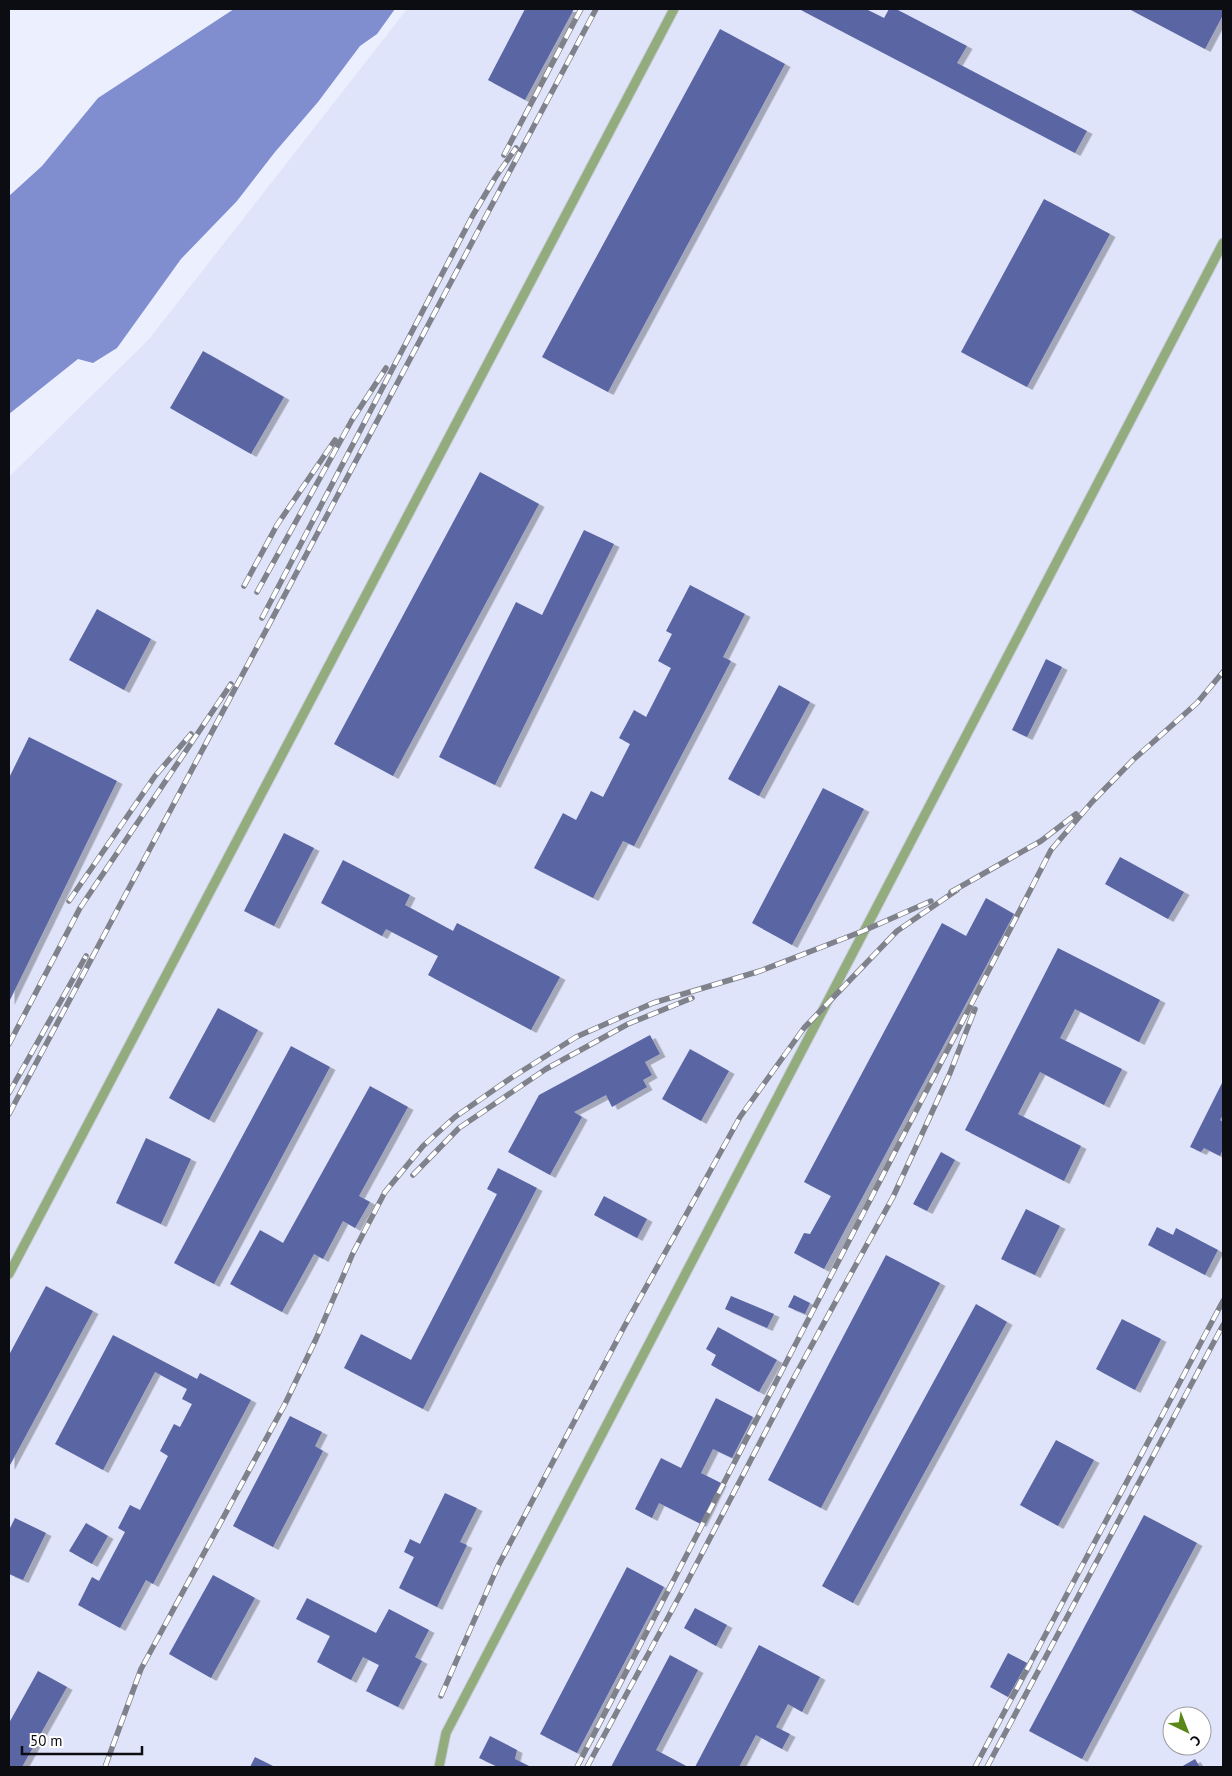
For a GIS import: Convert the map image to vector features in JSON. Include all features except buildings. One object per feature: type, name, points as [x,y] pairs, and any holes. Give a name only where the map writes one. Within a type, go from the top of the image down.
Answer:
[{"type":"lane","points":[[9,1274],[674,9]]},
{"type":"lane","points":[[439,1767],[446,1732],[1223,243]]},
{"type":"shaded area","points":[[407,9],[1223,9],[1223,1767],[9,1767],[9,477],[149,339]]},
{"type":"water","points":[[234,9],[395,9],[377,34],[360,46],[318,102],[275,152],[237,201],[181,259],[117,348],[93,363],[78,359],[9,414],[9,196],[42,166],[98,98]]},
{"type":"railway","points":[[504,155],[581,9]]},
{"type":"railway","points":[[9,1114],[596,9]]},
{"type":"railway","points":[[262,618],[473,215],[516,148]]},
{"type":"railway","points":[[257,592],[352,420],[386,368]]},
{"type":"railway","points":[[244,586],[277,525],[335,440]]},
{"type":"railway","points":[[577,1767],[1051,850],[1092,802],[1133,760],[1197,703],[1223,672]]},
{"type":"railway","points":[[9,1044],[80,908],[231,684]]},
{"type":"railway","points":[[69,901],[155,776],[191,734]]},
{"type":"railway","points":[[951,892],[1041,841],[1076,814]]},
{"type":"railway","points":[[441,1696],[498,1566],[624,1327],[740,1117],[804,1028],[897,931],[957,890]]},
{"type":"railway","points":[[755,973],[863,931],[931,901]]},
{"type":"railway","points":[[9,1093],[86,956]]},
{"type":"railway","points":[[105,1767],[141,1669],[285,1404],[316,1339],[353,1253],[385,1192],[423,1146],[455,1117],[511,1078],[576,1037],[653,1003],[760,971]]},
{"type":"railway","points":[[413,1175],[459,1128],[546,1069],[628,1024],[692,998]]},
{"type":"railway","points":[[587,1767],[685,1586],[790,1385],[893,1197],[950,1073],[975,1009]]},
{"type":"railway","points":[[975,1767],[1223,1301]]},
{"type":"railway","points":[[987,1767],[1223,1325]]}]
